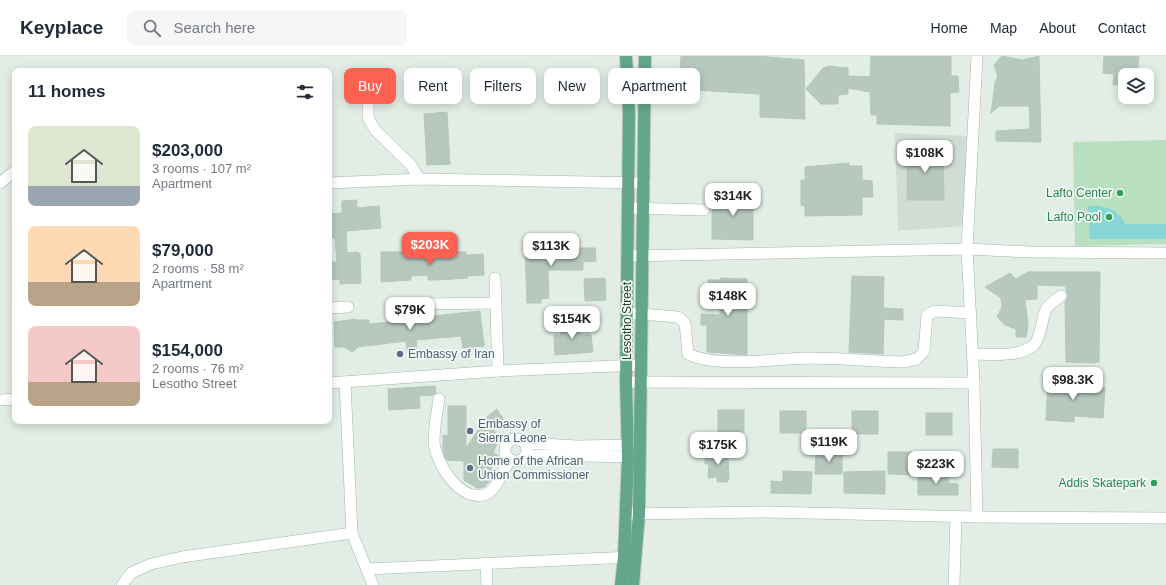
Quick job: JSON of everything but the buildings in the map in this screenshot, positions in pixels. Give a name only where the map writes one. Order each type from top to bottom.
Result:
[{"type":"main road","name":"Lesotho Street","points":[[644,68],[645,56]]},
{"type":"main road","points":[[649,68],[654,56]]},
{"type":"main road","name":"Lesotho Street","points":[[625,58],[629,114],[627,181],[626,382],[634,445]]},
{"type":"main road","name":"Lesotho Street","points":[[633,585],[630,557],[633,514],[634,445],[640,382],[644,104]]},
{"type":"main road","name":"Lesotho Street","points":[[620,585],[630,557]]},
{"type":"street","points":[[977,56],[968,249],[974,383],[977,517]]},
{"type":"street","points":[[368,104],[368,118],[376,131],[411,165],[418,179]]},
{"type":"street","points":[[0,183],[12,173]]},
{"type":"street","points":[[332,183],[418,179],[627,181],[644,183]]},
{"type":"street","points":[[628,208],[643,207],[704,210]]},
{"type":"street","points":[[627,256],[968,249],[1030,252],[1166,253]]},
{"type":"street","points":[[495,278],[498,371]]},
{"type":"street","points":[[973,354],[1004,354],[1028,349],[1035,344],[1042,325],[1042,314],[1048,306],[1061,296]]},
{"type":"street","points":[[419,304],[496,304]]},
{"type":"street","points":[[332,308],[348,307]]},
{"type":"street","points":[[627,313],[678,317],[685,323],[688,354],[696,358],[732,361],[808,358],[902,362],[917,358],[924,351],[927,315],[935,311],[971,313]]},
{"type":"street","points":[[332,383],[498,371],[640,365]]},
{"type":"street","points":[[345,382],[352,533],[373,585]]},
{"type":"street","points":[[626,382],[974,383]]},
{"type":"street","points":[[0,400],[12,399]]},
{"type":"street","points":[[439,399],[434,442],[439,460],[448,478],[461,490],[473,495],[486,494],[494,487],[505,466],[511,460]]},
{"type":"street","points":[[634,445],[577,446],[526,443],[516,438],[506,444],[506,455],[511,460],[518,461],[527,455],[634,457]]},
{"type":"street","points":[[526,443],[528,449],[527,455]]},
{"type":"street","points":[[633,514],[765,512],[956,517],[1166,518]]},
{"type":"street","points":[[954,585],[956,517]]},
{"type":"street","points":[[122,585],[131,573],[151,564],[182,557],[352,533]]},
{"type":"street","points":[[367,568],[630,557]]},
{"type":"street","points":[[486,563],[487,585]]},
{"type":"shaded area","points":[[895,133],[967,136],[964,226],[898,231]]},
{"type":"green space","name":"Lafto Center","points":[[1166,140],[1166,244],[1075,246],[1073,142]]},
{"type":"water","points":[[1088,206],[1099,206],[1110,209],[1120,215],[1125,224],[1166,224],[1166,239],[1090,239]]},
{"type":"place","name":"Lafto Center","points":[[1120,193]]},
{"type":"place","name":"Lafto Pool","points":[[1109,217]]},
{"type":"place","name":"Embassy of Iran","points":[[400,354]]},
{"type":"place","name":"Embassy of Sierra Leone","points":[[470,431]]},
{"type":"place","name":"Home of the African Union Commissioner","points":[[470,468]]},
{"type":"place","name":"Addis Skatepark","points":[[1154,483]]}]
